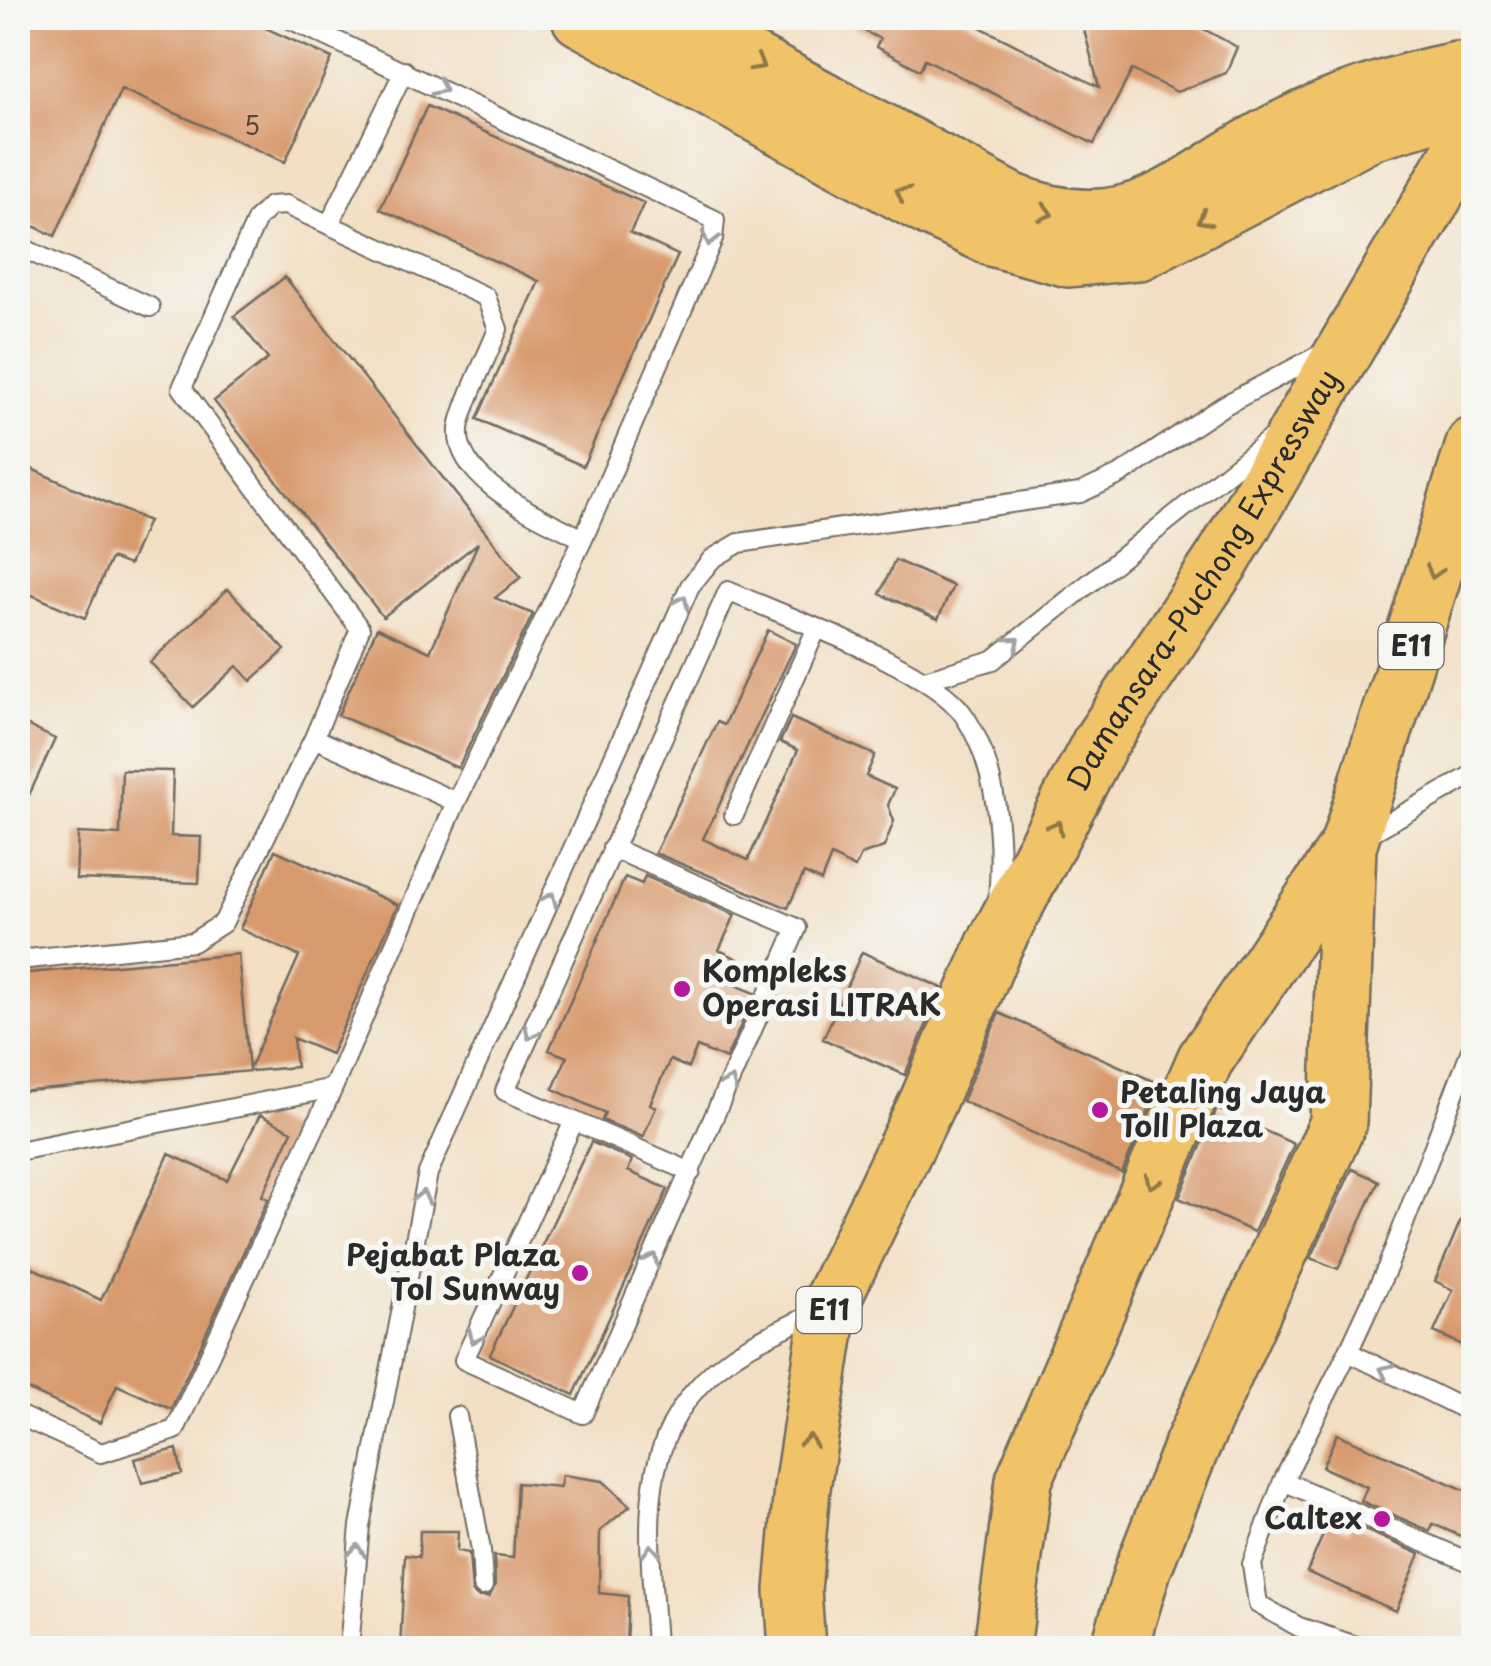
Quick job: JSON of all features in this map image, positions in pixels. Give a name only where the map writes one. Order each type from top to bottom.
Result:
[{"type":"highway","points":[[580,18],[931,208],[1034,252],[1070,260],[1139,252],[1384,86],[1474,68]]},
{"type":"highway","points":[[672,18],[1011,202],[1072,220],[1103,218],[1172,197],[1289,149],[1370,132],[1474,102]]},
{"type":"highway","name":"Damansara–Puchong Expressway","points":[[798,1648],[793,1590],[802,1488],[830,1304],[926,1103],[994,946],[1100,743],[1223,558],[1474,128]]},
{"type":"highway","name":"E11","points":[[1118,1648],[1190,1450],[1338,1123],[1348,846],[1474,445]]},
{"type":"highway","name":"E11","points":[[1002,1648],[1024,1480],[1169,1142],[1205,1060],[1348,846]]},
{"type":"lane","points":[[18,1415],[102,1453],[174,1430],[332,1088],[456,802],[582,539],[713,238],[715,220],[288,18]]},
{"type":"lane","points":[[329,225],[404,71]]},
{"type":"lane","points":[[18,960],[193,942],[224,923],[314,738],[360,630],[182,388],[257,219],[270,206],[286,204],[486,297],[498,330],[459,426],[462,450],[494,492],[582,539]]},
{"type":"lane","points":[[18,246],[150,307]]},
{"type":"lane","points":[[349,1648],[360,1526],[428,1173],[690,586],[712,558],[739,543],[1080,493],[1121,474],[1223,406],[1350,339]]},
{"type":"lane","points":[[925,680],[994,660],[1310,407]]},
{"type":"lane","points":[[691,1172],[505,1091],[728,590],[925,680],[963,714],[984,762],[1003,847],[994,946]]},
{"type":"lane","points":[[734,815],[816,630]]},
{"type":"lane","points":[[314,738],[456,802]]},
{"type":"lane","points":[[1348,846],[1474,774]]},
{"type":"lane","points":[[574,1121],[464,1360],[583,1414],[798,928],[612,848]]},
{"type":"lane","points":[[1362,1648],[1299,1627],[1258,1604],[1252,1564],[1283,1481],[1386,1268],[1474,1042]]},
{"type":"lane","points":[[18,1151],[332,1088]]},
{"type":"lane","points":[[656,1648],[649,1498],[659,1446],[678,1407],[731,1356],[830,1304]]},
{"type":"lane","points":[[1348,1352],[1474,1414]]},
{"type":"lane","points":[[457,1416],[481,1550],[483,1586]]},
{"type":"lane","points":[[1283,1481],[1474,1564]]},
{"type":"lane","points":[[1446,1648],[1474,1642]]},
{"type":"building","points":[[18,18],[243,18],[332,58],[285,162],[121,89],[55,236],[18,219]]},
{"type":"building","points":[[839,18],[962,18],[1099,87],[1081,18],[1183,18],[1237,47],[1226,73],[1177,92],[1132,70],[1094,144],[925,59],[920,70],[876,47],[880,39]]},
{"type":"building","points":[[427,106],[644,203],[630,233],[678,255],[583,466],[477,419],[539,281],[380,209]]},
{"type":"building","points":[[285,277],[521,577],[495,598],[533,614],[458,768],[338,715],[377,628],[430,652],[478,543],[383,617],[214,401],[268,359],[234,316]]},
{"type":"building","points":[[18,463],[148,521],[129,565],[111,558],[85,618],[18,589]]},
{"type":"building","points":[[895,560],[953,586],[938,619],[880,594]]},
{"type":"building","points":[[228,589],[285,650],[251,681],[237,666],[193,707],[150,662]]},
{"type":"building","points":[[768,630],[796,644],[703,839],[748,860],[798,750],[780,742],[791,718],[875,755],[866,776],[895,789],[888,805],[894,821],[884,847],[861,855],[855,868],[831,856],[821,881],[804,873],[788,908],[655,853],[717,722],[724,725]]},
{"type":"building","points":[[18,721],[55,739],[18,819]]},
{"type":"building","points":[[122,770],[173,771],[171,836],[201,837],[199,883],[76,879],[78,833],[120,835]]},
{"type":"building","points":[[275,850],[398,905],[331,1054],[293,1038],[296,1067],[18,1092],[18,974],[238,954],[249,1069],[299,956],[240,929]]},
{"type":"building","points":[[645,876],[735,915],[719,950],[738,959],[728,982],[755,993],[726,1059],[697,1047],[688,1068],[670,1060],[650,1104],[656,1107],[643,1137],[602,1120],[605,1113],[553,1089],[567,1057],[549,1050],[625,877],[642,884]]},
{"type":"building","points":[[862,952],[942,988],[905,1075],[823,1039]]},
{"type":"building","points":[[999,1013],[1160,1084],[1122,1173],[962,1101]]},
{"type":"building","points":[[1217,1109],[1294,1144],[1254,1232],[1179,1198]]},
{"type":"building","points":[[260,1115],[292,1131],[262,1196],[268,1199],[171,1409],[117,1385],[100,1423],[18,1385],[18,1261],[101,1300],[169,1154],[227,1180]]},
{"type":"building","name":"Pejabat Plaza Tol Sunway","points":[[591,1142],[632,1160],[628,1171],[668,1189],[574,1395],[490,1355]]},
{"type":"building","points":[[1352,1169],[1379,1181],[1338,1269],[1311,1258]]},
{"type":"building","points":[[1474,1189],[1474,1350],[1434,1332],[1453,1290],[1435,1281]]},
{"type":"building","points":[[1337,1434],[1474,1494],[1474,1542],[1433,1524],[1430,1531],[1361,1501],[1367,1487],[1322,1467]]},
{"type":"building","points":[[177,1449],[182,1474],[142,1483],[135,1459]]},
{"type":"building","points":[[562,1475],[603,1481],[630,1506],[600,1531],[599,1593],[628,1596],[626,1648],[400,1648],[405,1555],[419,1557],[420,1531],[458,1531],[457,1551],[469,1553],[472,1592],[478,1597],[489,1597],[495,1586],[494,1556],[513,1558],[517,1483],[560,1487]]},
{"type":"building","points":[[1328,1523],[1348,1531],[1351,1524],[1420,1554],[1396,1611],[1307,1572]]},
{"type":"place","name":"Kompleks Operasi LITRAK","points":[[682,989]]},
{"type":"place","name":"Petaling Jaya Toll Plaza","points":[[1100,1110]]},
{"type":"place","name":"Pejabat Plaza Tol Sunway","points":[[580,1273]]},
{"type":"place","name":"Caltex","points":[[1382,1519]]}]
